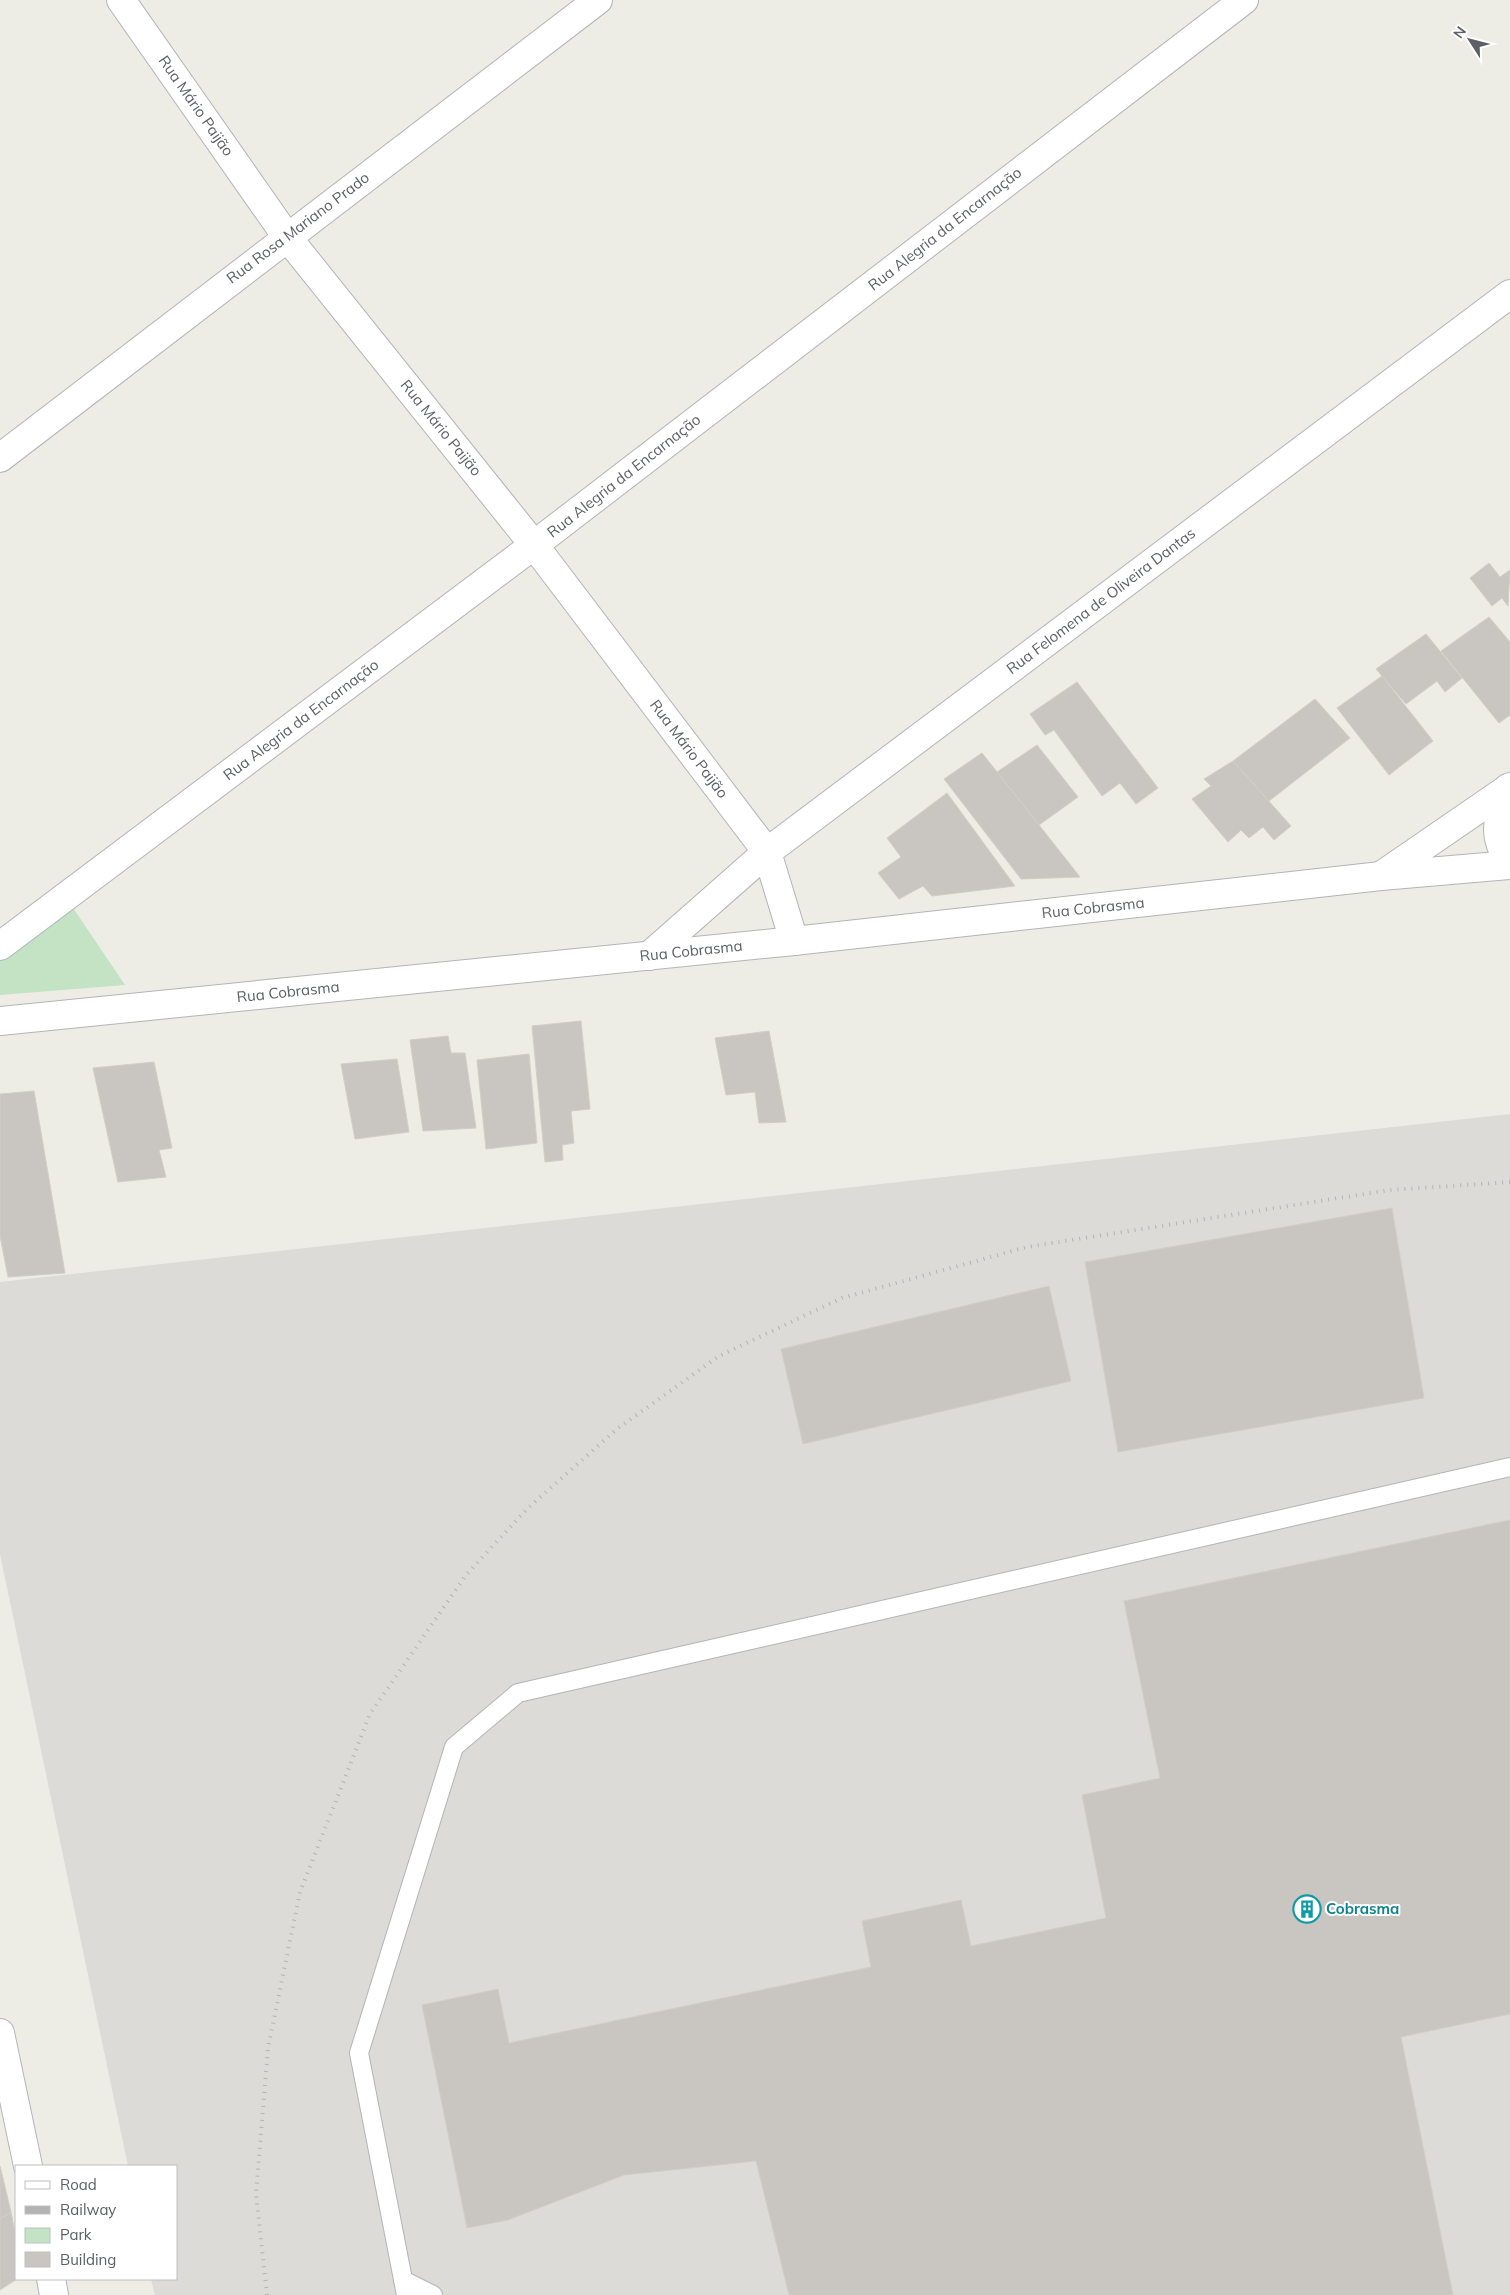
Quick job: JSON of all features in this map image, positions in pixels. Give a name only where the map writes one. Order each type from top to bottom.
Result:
[{"type":"street","name":"Rua Mário Paijão","points":[[121,0],[287,237],[534,545],[767,852]]},
{"type":"street","name":"Rua Rosa Mariano Prado","points":[[0,458],[598,0]]},
{"type":"street","name":"Rua Alegria da Encarnação","points":[[0,946],[534,545],[1244,0]]},
{"type":"street","name":"Rua Felomena de Oliveira Dantas","points":[[649,956],[767,852],[1510,294]]},
{"type":"street","name":"Rua Cobrasma","points":[[0,1021],[794,941],[1381,876],[1510,864],[1501,849],[1496,826],[1509,787]]},
{"type":"street","name":"Rua Cobrasma","points":[[1381,876],[1509,787]]},
{"type":"street","points":[[767,852],[794,941]]},
{"type":"street","points":[[0,2033],[28,2165]]},
{"type":"street","points":[[51,2280],[54,2295]]},
{"type":"lane","points":[[433,2295],[404,2287],[358,2052],[454,1747],[518,1693],[1510,1467]]},
{"type":"shaded area","points":[[1510,1114],[1510,2295],[155,2295],[151,2280],[178,2280],[178,2165],[128,2165],[0,1554],[0,1282]]},
{"type":"green space","points":[[71,905],[125,985],[0,995],[0,959]]},
{"type":"building","points":[[1489,563],[1500,577],[1510,570],[1508,606],[1502,598],[1492,606],[1470,578]]},
{"type":"building","points":[[1489,617],[1510,642],[1510,715],[1499,723],[1441,651]]},
{"type":"building","points":[[1426,634],[1462,678],[1445,692],[1437,681],[1406,704],[1376,669]]},
{"type":"building","points":[[1382,676],[1433,741],[1389,775],[1337,708]]},
{"type":"building","points":[[1077,682],[1158,788],[1136,804],[1120,783],[1102,796],[1054,730],[1045,735],[1030,714]]},
{"type":"building","points":[[1315,699],[1350,738],[1269,801],[1233,761]]},
{"type":"building","points":[[1037,745],[1078,797],[1039,825],[997,772]]},
{"type":"building","points":[[982,753],[1080,877],[1021,879],[944,779]]},
{"type":"building","points":[[1233,761],[1291,826],[1274,840],[1263,827],[1249,838],[1241,830],[1228,842],[1192,799],[1211,786],[1204,779]]},
{"type":"building","points":[[947,793],[1015,886],[932,896],[923,886],[899,899],[878,873],[901,857],[887,838]]},
{"type":"building","points":[[581,1021],[590,1109],[571,1111],[574,1143],[562,1145],[563,1160],[545,1162],[532,1026]]},
{"type":"building","points":[[769,1031],[786,1122],[759,1123],[755,1092],[726,1095],[715,1038]]},
{"type":"building","points":[[448,1036],[451,1053],[465,1053],[476,1128],[423,1131],[410,1040]]},
{"type":"building","points":[[529,1054],[537,1143],[486,1149],[477,1060]]},
{"type":"building","points":[[397,1059],[409,1132],[355,1139],[341,1064]]},
{"type":"building","points":[[154,1062],[172,1148],[159,1150],[166,1177],[118,1182],[93,1068]]},
{"type":"building","points":[[34,1091],[65,1273],[8,1277],[0,1236],[0,1094]]},
{"type":"building","points":[[1392,1208],[1424,1398],[1118,1452],[1085,1262]]},
{"type":"building","points":[[1049,1286],[1071,1381],[803,1444],[781,1349]]},
{"type":"building","name":"Cobrasma","points":[[1510,1520],[1510,2014],[1401,2037],[1453,2295],[789,2295],[756,2161],[624,2175],[508,2220],[467,2228],[422,2005],[498,1989],[509,2043],[871,1967],[862,1921],[961,1900],[971,1946],[1106,1918],[1082,1795],[1160,1778],[1124,1601]]},
{"type":"building","points":[[0,2166],[11,2212],[0,2219]]},
{"type":"building","points":[[11,2212],[15,2232],[15,2280],[0,2290],[0,2219]]},
{"type":"railway","points":[[267,2295],[256,2194],[268,2048],[300,1892],[370,1714],[466,1575],[528,1508],[617,1429],[719,1356],[842,1298],[1027,1247],[1390,1190],[1510,1182]]},
{"type":"place","name":"Cobrasma","points":[[1307,1909]]}]
